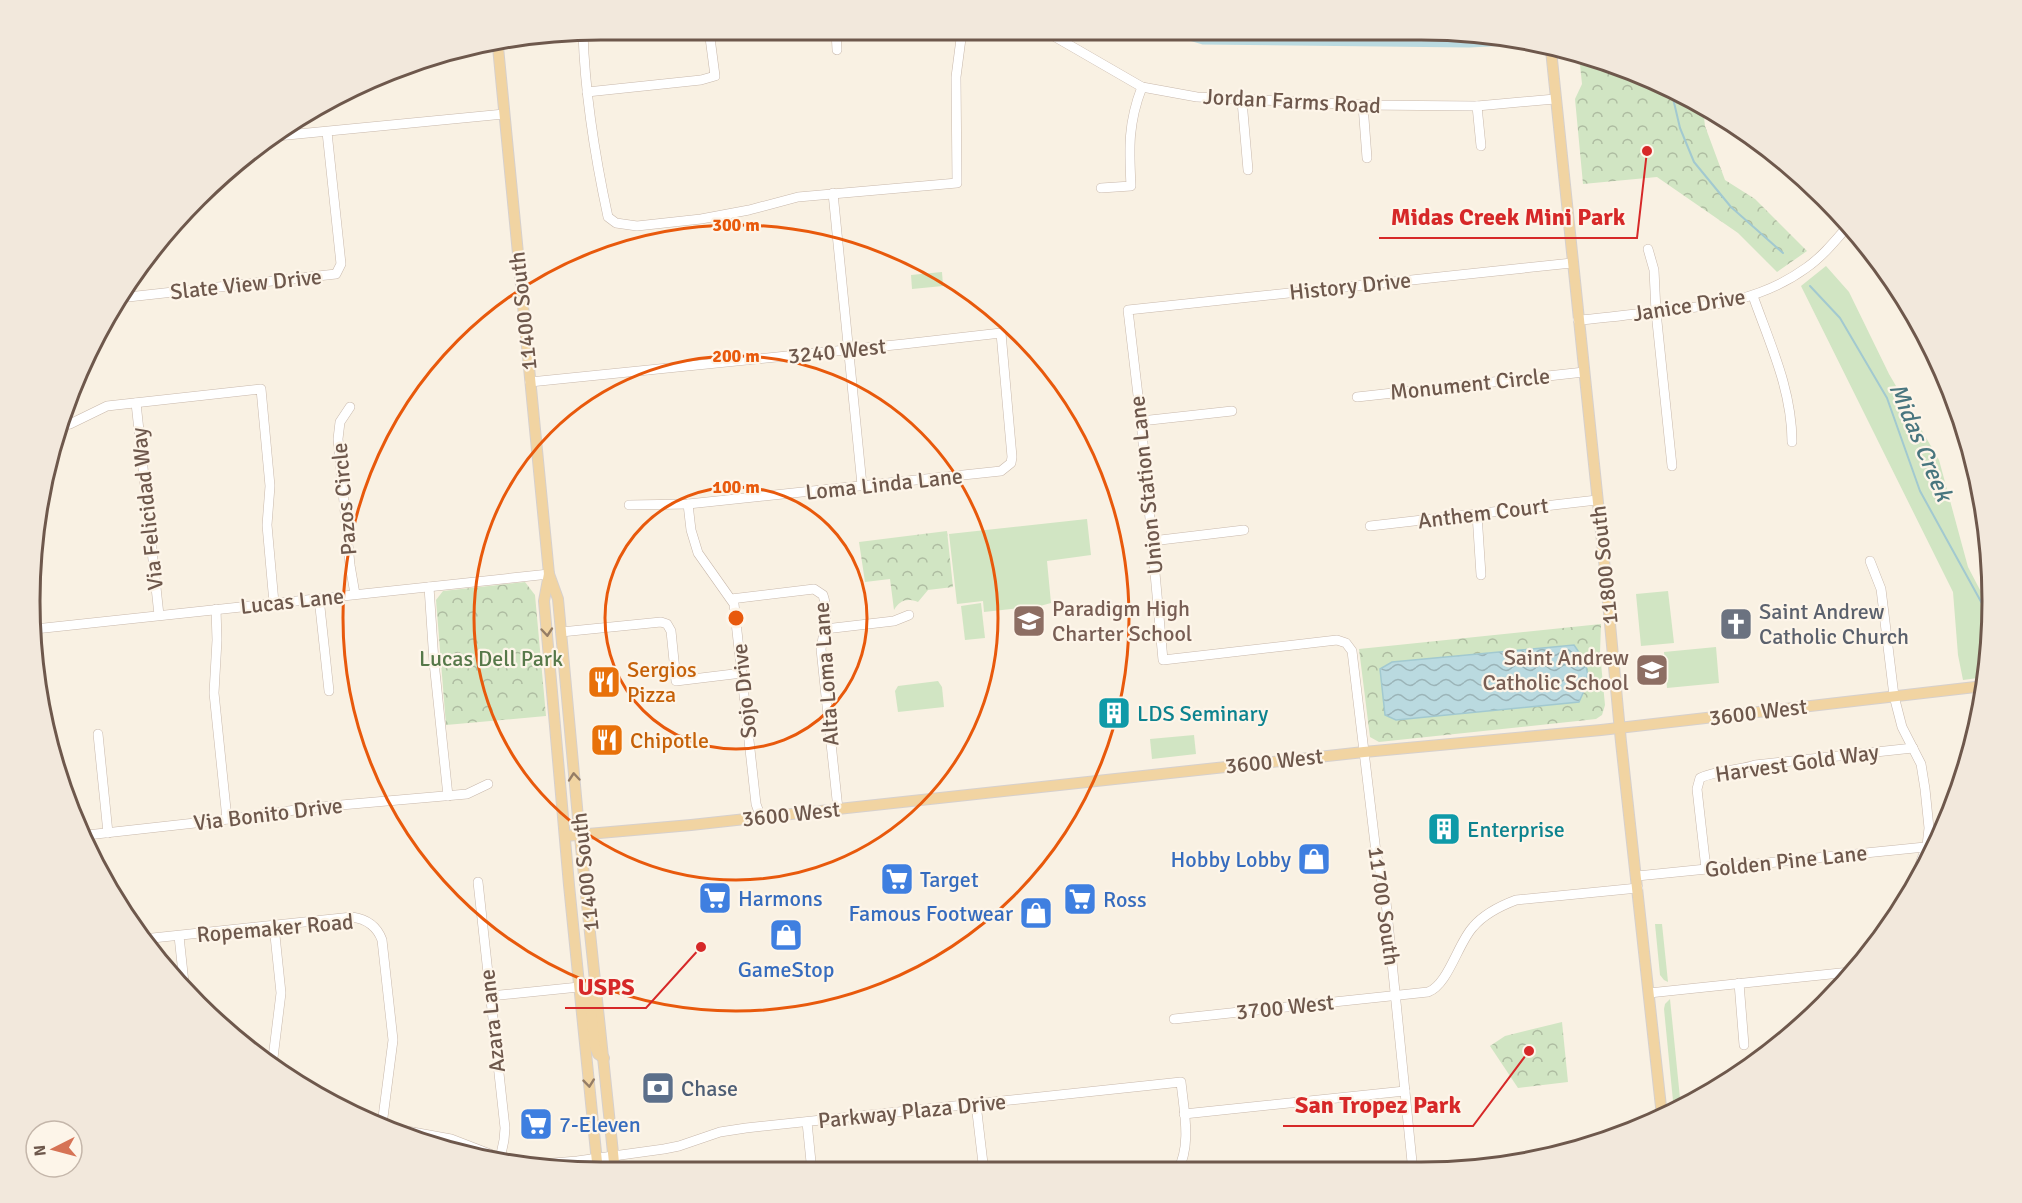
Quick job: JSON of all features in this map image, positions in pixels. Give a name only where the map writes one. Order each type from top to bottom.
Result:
[{"type":"main road","name":"11400 South","points":[[498,50],[549,574],[558,599],[614,1162]]},
{"type":"main road","name":"11800 South","points":[[1552,56],[1661,1108]]},
{"type":"main road","name":"11400 South","points":[[549,574],[544,601],[597,1162]]},
{"type":"main road","name":"3600 West","points":[[565,836],[761,818],[1364,752],[1620,728],[1975,687]]},
{"type":"main road","points":[[569,885],[579,923],[586,978],[596,984]]},
{"type":"main road","points":[[579,987],[586,988],[595,1047],[604,1059]]},
{"type":"street","points":[[587,92],[701,80],[715,76],[710,40]]},
{"type":"street","points":[[836,40],[837,50]]},
{"type":"street","points":[[584,41],[594,154],[608,217],[616,223],[637,226],[701,219],[798,197],[957,183],[956,77],[961,40]]},
{"type":"street","name":"Jordan Farms Road","points":[[1061,40],[1142,87],[1197,98],[1363,105],[1477,106],[1555,99]]},
{"type":"street","points":[[1101,188],[1131,186],[1129,144],[1134,109],[1142,87]]},
{"type":"street","points":[[1242,101],[1248,170]]},
{"type":"street","points":[[1363,105],[1367,158]]},
{"type":"street","points":[[1477,106],[1481,146]]},
{"type":"street","points":[[290,135],[504,114]]},
{"type":"street","name":"Slate View Drive","points":[[131,297],[336,274],[341,264],[327,132]]},
{"type":"street","points":[[833,193],[862,485]]},
{"type":"street","name":"Janice Drive","points":[[1578,320],[1724,304],[1753,296],[1773,288],[1806,268],[1842,232]]},
{"type":"street","points":[[1648,249],[1654,270],[1656,312],[1672,466]]},
{"type":"street","name":"History Drive","points":[[1128,309],[1572,262]]},
{"type":"street","points":[[1753,296],[1786,389],[1792,442]]},
{"type":"street","name":"Union Station Lane","points":[[1128,309],[1141,421],[1163,660],[1336,640],[1346,643]]},
{"type":"street","name":"3240 West","points":[[530,382],[1001,333],[1012,457],[1007,468]]},
{"type":"street","name":"Monument Circle","points":[[1357,397],[1584,372]]},
{"type":"street","points":[[69,424],[102,407],[261,389],[270,486],[267,525],[274,603]]},
{"type":"street","name":"Via Felicidad Way","points":[[136,403],[159,615]]},
{"type":"street","name":"Pazos Circle","points":[[350,407],[340,422],[338,439],[350,565],[355,594]]},
{"type":"street","points":[[1141,421],[1232,411]]},
{"type":"street","name":"Loma Linda Lane","points":[[629,505],[688,504],[992,473],[1007,468]]},
{"type":"street","name":"Anthem Court","points":[[1370,526],[1597,500]]},
{"type":"street","name":"Sojo Drive","points":[[688,504],[691,530],[698,552],[731,599],[735,610],[756,804],[761,818]]},
{"type":"street","points":[[1477,514],[1481,575]]},
{"type":"street","points":[[1152,541],[1244,530]]},
{"type":"street","points":[[1870,561],[1881,589],[1894,696],[1902,728],[1921,764],[1930,837]]},
{"type":"street","name":"Lucas Lane","points":[[41,628],[549,574]]},
{"type":"street","points":[[429,587],[448,796]]},
{"type":"street","name":"Alta Loma Lane","points":[[731,599],[817,590],[823,595],[825,629],[821,649],[838,809]]},
{"type":"street","points":[[319,598],[329,691]]},
{"type":"street","points":[[216,609],[214,693],[227,819]]},
{"type":"street","points":[[825,629],[894,621],[909,615]]},
{"type":"street","points":[[561,632],[661,622],[667,624],[671,631],[676,681],[742,673]]},
{"type":"street","name":"11700 South","points":[[1346,643],[1352,651],[1376,852],[1386,902],[1412,1162]]},
{"type":"street","points":[[98,734],[108,832]]},
{"type":"street","name":"Harvest Gold Way","points":[[1706,869],[1697,789],[1700,778],[1755,765],[1913,748]]},
{"type":"street","name":"Via Bonito Drive","points":[[91,834],[318,807],[448,796],[470,793],[488,784]]},
{"type":"street","name":"Golden Pine Lane","points":[[1636,876],[1926,847]]},
{"type":"street","name":"Azara Lane","points":[[478,882],[505,1128],[503,1154]]},
{"type":"street","name":"3700 West","points":[[1174,1019],[1435,989],[1471,929],[1480,919],[1504,904],[1516,900],[1638,888]]},
{"type":"street","name":"Ropemaker Road","points":[[153,938],[352,917],[370,923],[382,940],[393,1040],[385,1119]]},
{"type":"street","points":[[273,1056],[281,993],[274,926]]},
{"type":"street","points":[[179,936],[183,974]]},
{"type":"street","points":[[1649,993],[1840,973]]},
{"type":"street","points":[[1739,983],[1744,1045]]},
{"type":"street","points":[[490,996],[579,987]]},
{"type":"street","name":"Parkway Plaza Drive","points":[[575,1161],[679,1146],[720,1132],[1181,1082],[1185,1151],[1181,1162]]},
{"type":"street","points":[[1184,1114],[1405,1091]]},
{"type":"street","points":[[976,1104],[983,1162]]},
{"type":"street","points":[[807,1122],[811,1162]]},
{"type":"street","points":[[417,1131],[433,1134],[479,1149]]},
{"type":"green space","points":[[1580,64],[1635,83],[1669,98],[1704,118],[1725,180],[1755,199],[1807,251],[1777,272],[1738,233],[1657,177],[1583,184],[1575,99],[1582,84]]},
{"type":"green space","points":[[1826,266],[1849,292],[1889,374],[1939,460],[1968,567],[1982,593],[1976,678],[1963,680],[1958,655],[1953,592],[1801,286]]},
{"type":"green space","points":[[942,272],[943,286],[912,289],[911,275]]},
{"type":"green space","points":[[1087,519],[1091,555],[1047,561],[1051,603],[984,612],[983,601],[957,604],[949,534]]},
{"type":"green space","points":[[947,531],[953,587],[928,590],[918,602],[904,601],[894,610],[890,579],[865,582],[859,542]]},
{"type":"green space","name":"Lucas Dell Park","points":[[525,582],[535,595],[546,716],[446,725],[436,600],[443,591]]},
{"type":"green space","points":[[1668,591],[1674,643],[1641,646],[1636,594]]},
{"type":"green space","points":[[981,603],[985,638],[965,640],[961,606]]},
{"type":"green space","points":[[1601,624],[1600,653],[1605,705],[1602,715],[1596,719],[1379,742],[1370,737],[1359,649]]},
{"type":"green space","points":[[1716,647],[1719,683],[1667,688],[1664,652]]},
{"type":"green space","points":[[938,681],[942,687],[944,707],[898,712],[895,691],[898,686]]},
{"type":"green space","points":[[1194,735],[1196,754],[1152,759],[1150,739]]},
{"type":"green space","points":[[1655,924],[1662,924],[1668,982],[1660,975]]},
{"type":"green space","points":[[1670,999],[1680,1099],[1673,1103],[1664,1009]]},
{"type":"green space","points":[[1562,1022],[1568,1082],[1518,1088],[1490,1046],[1505,1036]]},
{"type":"water","points":[[1574,645],[1584,660],[1587,673],[1586,686],[1579,702],[1396,720],[1385,715],[1380,669],[1392,662]]},
{"type":"waterway","points":[[1203,40],[1469,43]]},
{"type":"waterway","name":"Midas Creek","points":[[1674,101],[1680,128],[1694,162],[1731,207],[1783,253]]},
{"type":"waterway","name":"Midas Creek","points":[[1810,286],[1840,318],[1887,398],[1920,491],[1982,603]]},
{"type":"place","name":"Midas Creek Mini Park","points":[[1647,151]]},
{"type":"place","name":"Paradigm High Charter School","points":[[1029,621]]},
{"type":"place","name":"Saint Andrew Catholic Church","points":[[1736,624]]},
{"type":"place","name":"Saint Andrew Catholic School","points":[[1652,670]]},
{"type":"place","name":"Sergios Pizza","points":[[604,682]]},
{"type":"place","name":"LDS Seminary","points":[[1114,713]]},
{"type":"place","name":"Chipotle","points":[[607,740]]},
{"type":"place","name":"Enterprise","points":[[1444,829]]},
{"type":"place","name":"Hobby Lobby","points":[[1314,859]]},
{"type":"place","name":"Target","points":[[897,879]]},
{"type":"place","name":"Harmons","points":[[715,898]]},
{"type":"place","name":"Ross","points":[[1080,899]]},
{"type":"place","name":"Famous Footwear","points":[[1036,913]]},
{"type":"place","name":"GameStop","points":[[786,935]]},
{"type":"place","name":"USPS","points":[[701,947]]},
{"type":"place","name":"San Tropez Park","points":[[1529,1051]]},
{"type":"place","name":"Chase","points":[[658,1088]]},
{"type":"place","name":"7-Eleven","points":[[536,1124]]}]
